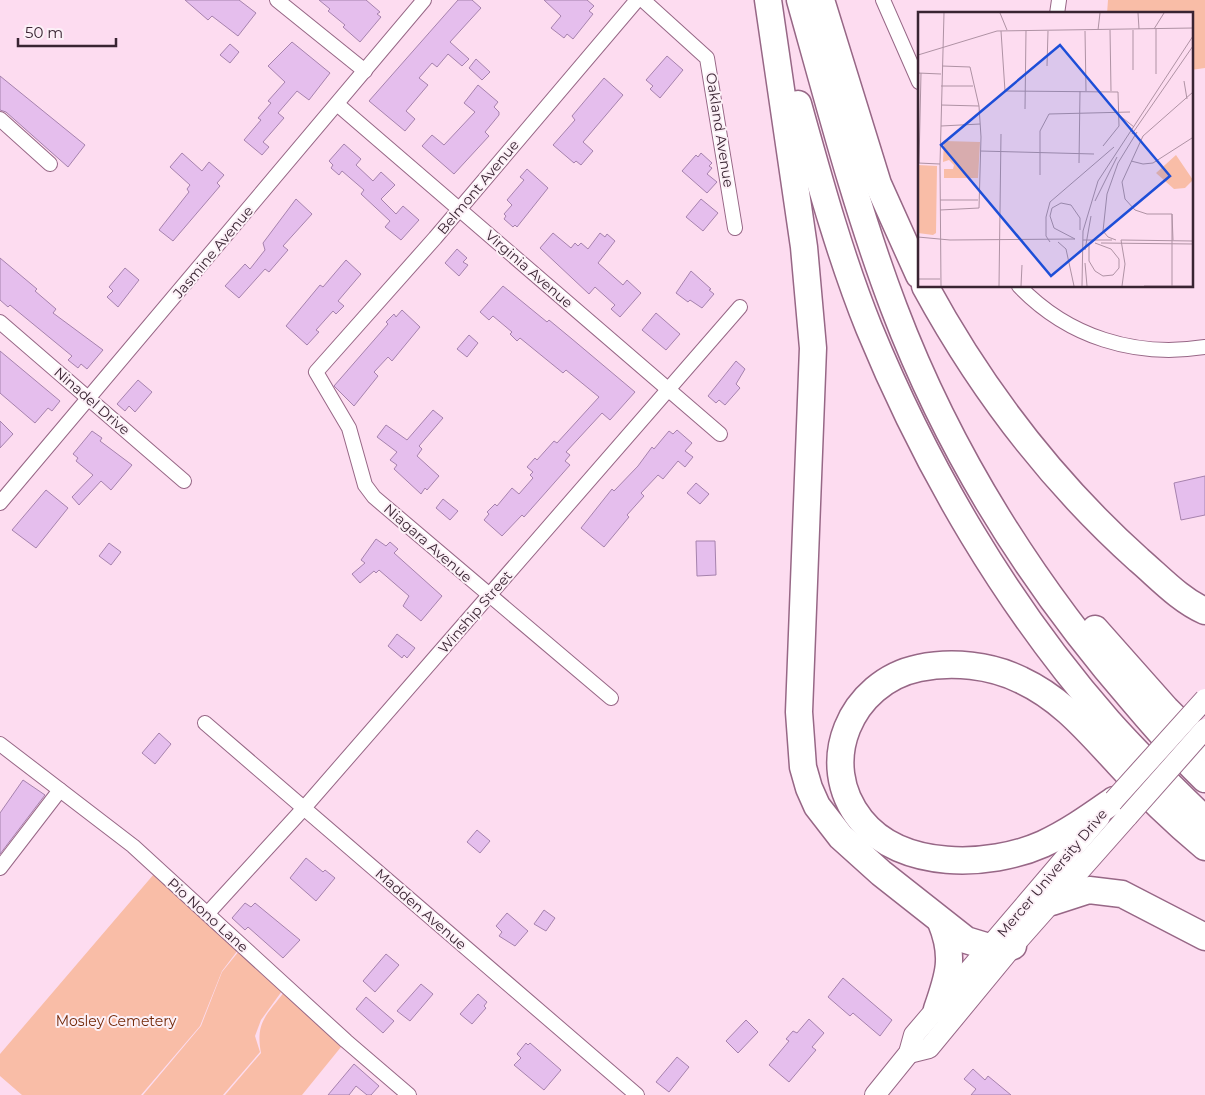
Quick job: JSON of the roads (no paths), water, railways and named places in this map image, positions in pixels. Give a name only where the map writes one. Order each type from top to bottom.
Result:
[{"type":"highway","points":[[768,0],[848,272],[869,328],[905,410],[937,474],[973,536],[1011,594],[1069,672],[1108,720],[1153,770],[1205,820]]},
{"type":"highway","points":[[768,0],[804,248],[813,348],[799,712],[802,767],[817,806],[835,830],[860,856],[966,940],[1001,947]]},
{"type":"highway","points":[[800,0],[865,223],[895,309],[947,426],[992,508],[1077,634],[1118,684],[1205,779]]},
{"type":"highway","points":[[821,0],[878,184],[918,273]]},
{"type":"highway","points":[[926,288],[980,379],[1051,471],[1117,540],[1172,589],[1205,611]]},
{"type":"highway","points":[[1020,552],[1068,599],[1166,709],[1205,748]]},
{"type":"highway","points":[[1121,808],[1019,852],[978,860],[958,860],[920,855],[903,849],[874,833],[854,810],[843,783],[841,767],[844,737],[862,701],[872,691],[911,670],[946,665],[984,668],[1001,673],[1037,688],[1061,704],[1156,802],[1205,847]]},
{"type":"highway","points":[[1052,902],[1089,890],[1122,894],[1205,936]]},
{"type":"highway","points":[[937,1009],[949,970],[951,955],[948,938],[941,922]]},
{"type":"main road","name":"Mercer University Drive","points":[[874,1095],[909,1053],[914,1035],[937,1009],[1001,947],[1052,902],[1205,699]]},
{"type":"main road","name":"Mercer University Drive","points":[[909,1053],[929,1048],[1001,947],[1121,808],[1205,729]]},
{"type":"street","points":[[277,0],[365,71]]},
{"type":"street","name":"Jasmine Avenue","points":[[0,503],[90,399],[424,0]]},
{"type":"street","name":"Belmont Avenue","points":[[316,372],[459,209],[637,0]]},
{"type":"street","name":"Oakland Avenue","points":[[644,0],[707,58],[735,228]]},
{"type":"street","points":[[883,0],[918,80]]},
{"type":"street","name":"Virginia Avenue","points":[[337,104],[720,434]]},
{"type":"street","points":[[0,119],[50,164]]},
{"type":"street","points":[[1021,288],[1060,320],[1097,338],[1147,350],[1170,351],[1205,347]]},
{"type":"street","name":"Winship Street","points":[[208,913],[304,808],[740,307]]},
{"type":"street","name":"Ninadel Drive","points":[[0,322],[184,481]]},
{"type":"street","name":"Niagara Avenue","points":[[316,372],[349,428],[365,485],[374,497],[611,698]]},
{"type":"street","name":"Madden Avenue","points":[[205,723],[637,1095]]},
{"type":"street","name":"Pio Nono Lane","points":[[0,744],[133,846],[346,1041],[409,1095]]},
{"type":"street","points":[[0,868],[60,790]]},
{"type":"park label","name":"Mosley Cemetery","points":[[116,1021]]}]
